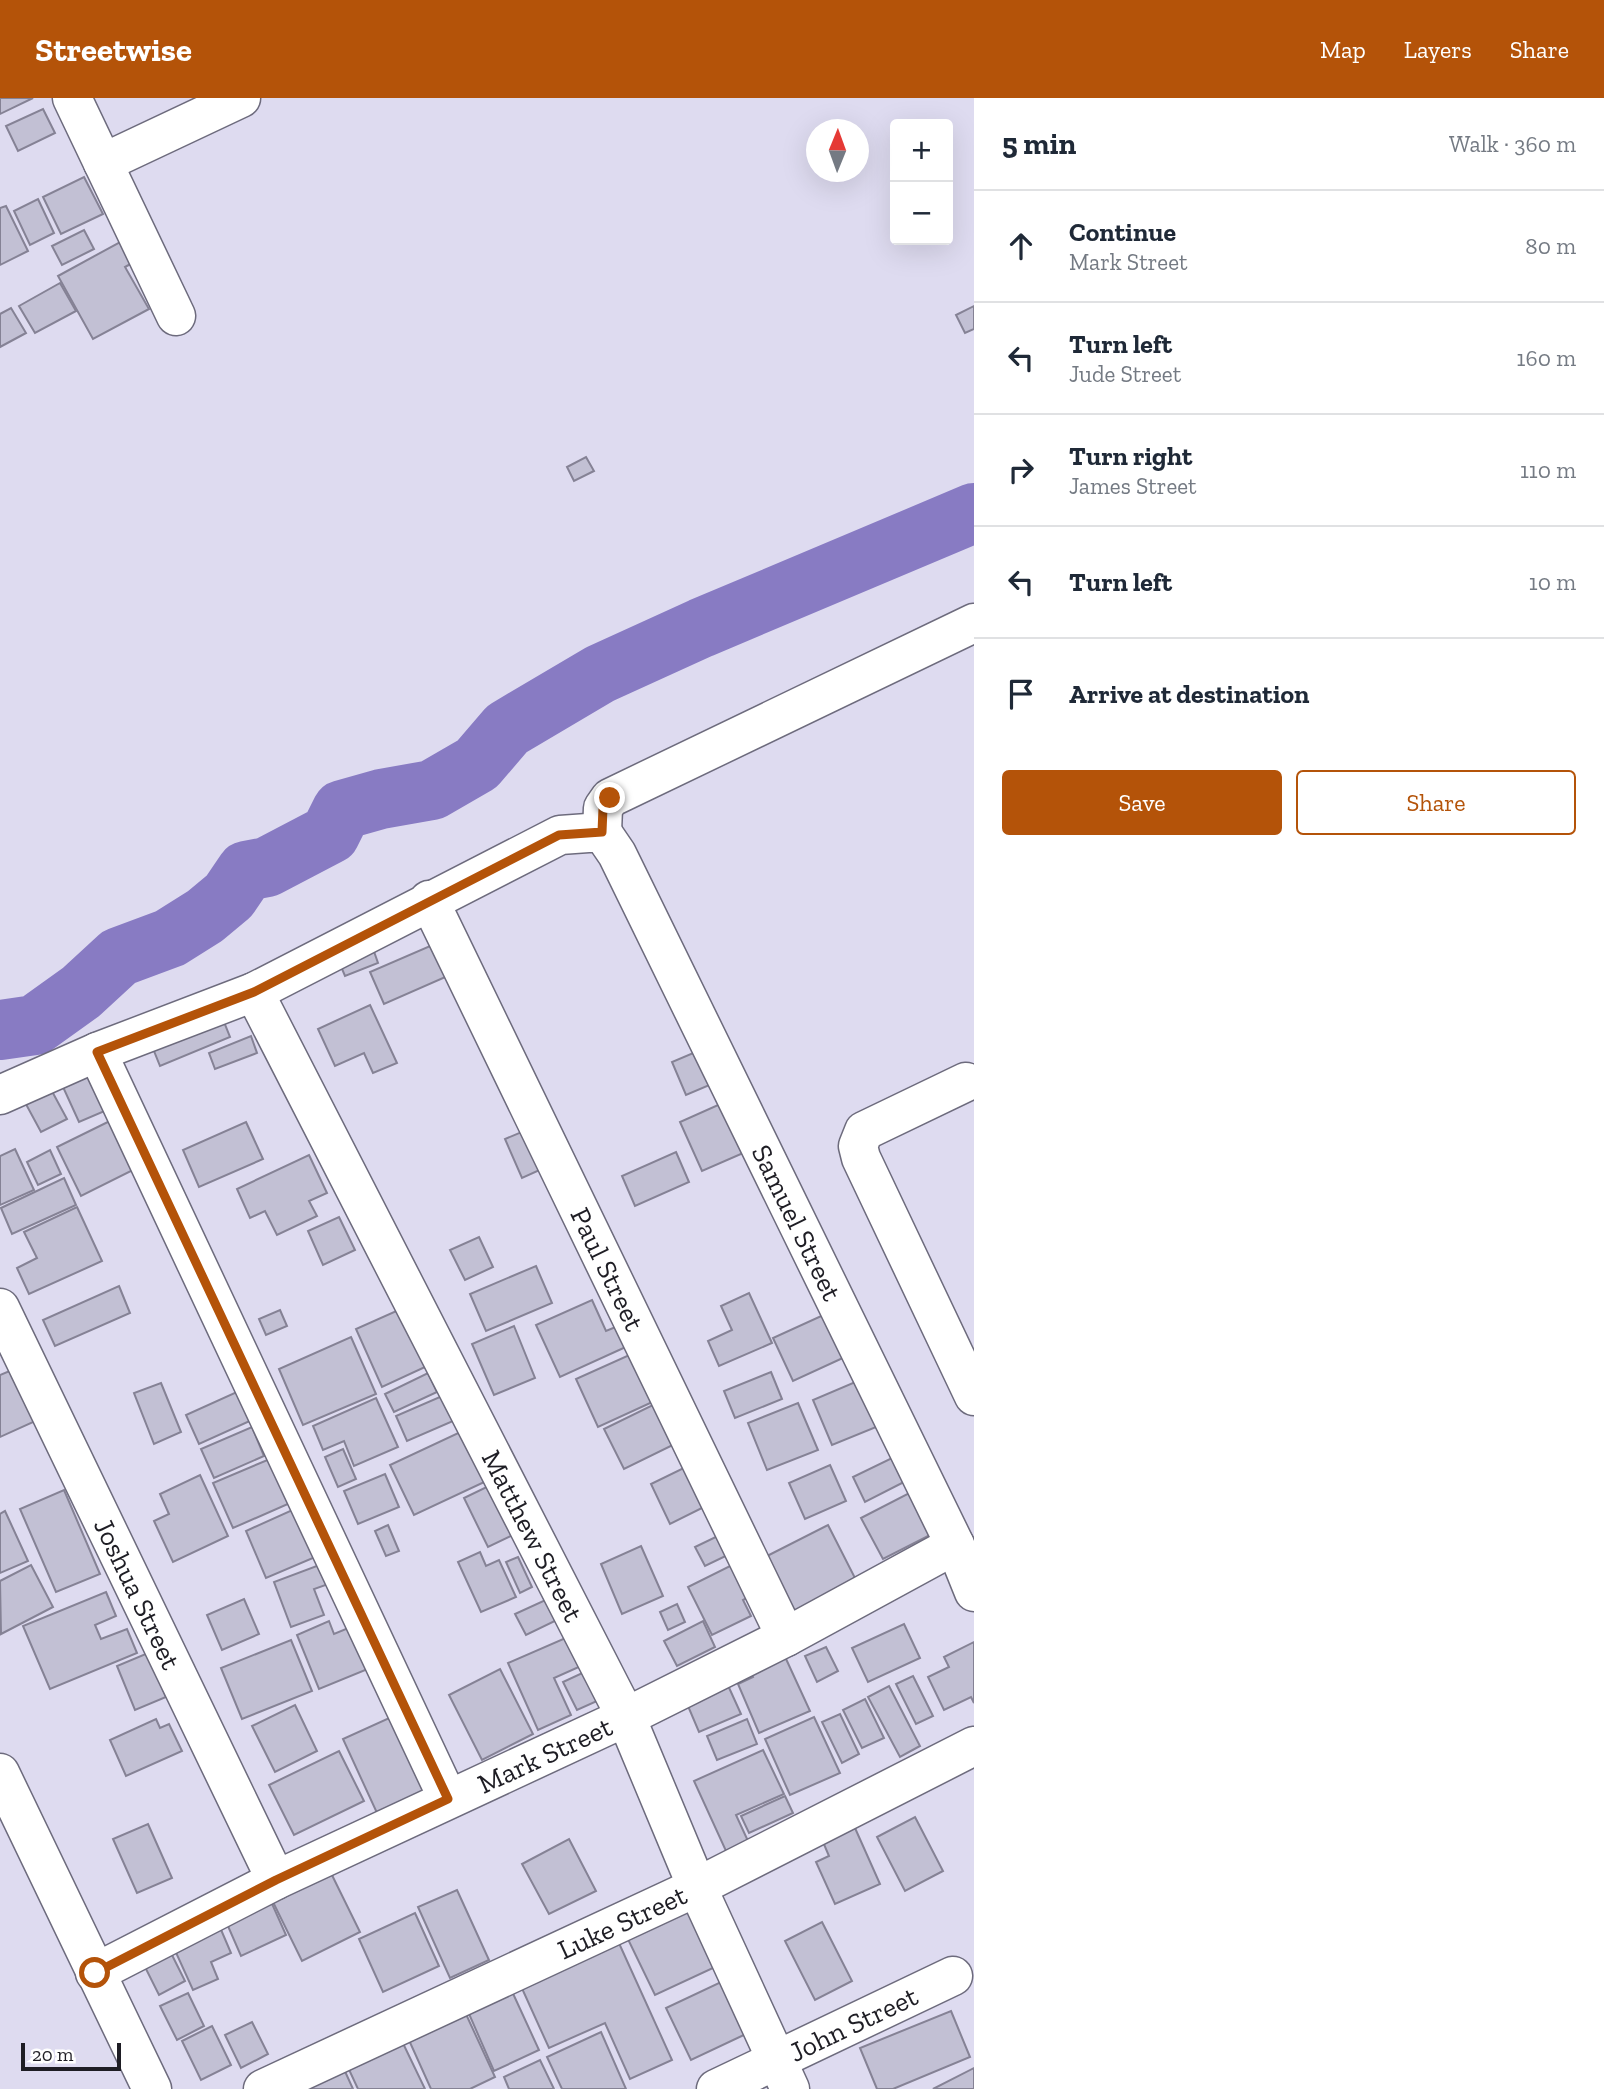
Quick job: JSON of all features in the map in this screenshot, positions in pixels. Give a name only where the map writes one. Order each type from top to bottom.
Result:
[{"type":"street","points":[[72,98],[176,316]]},
{"type":"street","points":[[103,163],[241,98]]},
{"type":"street","points":[[0,1095],[97,1052],[254,992],[559,835],[609,843],[603,808],[610,798],[974,623]]},
{"type":"street","name":"Samuel Street","points":[[609,843],[955,1545],[974,1592]]},
{"type":"street","name":"Paul Street","points":[[429,900],[786,1637]]},
{"type":"street","name":"Matthew Street","points":[[254,992],[625,1717],[697,1887],[783,2075]]},
{"type":"street","points":[[97,1052],[448,1799]]},
{"type":"street","points":[[971,1086],[864,1131],[858,1146],[861,1158],[974,1396]]},
{"type":"street","name":"Joshua Street","points":[[0,1308],[276,1880]]},
{"type":"street","name":"Mark Street","points":[[95,1973],[276,1880],[625,1717],[786,1637],[955,1545]]},
{"type":"street","name":"Luke Street","points":[[263,2089],[697,1887],[974,1746]]},
{"type":"street","points":[[0,1773],[152,2089]]},
{"type":"street","name":"John Street","points":[[716,2089],[783,2075],[953,1976]]},
{"type":"building","points":[[0,98],[33,98],[0,114]]},
{"type":"building","points":[[43,109],[55,133],[18,151],[6,126]]},
{"type":"building","points":[[84,177],[103,214],[61,234],[43,197]]},
{"type":"building","points":[[38,199],[54,233],[30,245],[14,211]]},
{"type":"building","points":[[6,206],[28,251],[0,265],[0,208]]},
{"type":"building","points":[[84,230],[94,249],[62,265],[52,246]]},
{"type":"building","points":[[133,235],[145,256],[125,267],[149,309],[93,339],[58,276]]},
{"type":"building","points":[[60,283],[76,311],[35,333],[19,306]]},
{"type":"building","points":[[974,306],[974,329],[965,333],[956,315]]},
{"type":"building","points":[[11,308],[26,333],[0,347],[0,314]]},
{"type":"building","points":[[586,457],[594,471],[574,481],[567,467]]},
{"type":"building","points":[[371,943],[378,963],[345,976],[337,957]]},
{"type":"building","points":[[437,943],[450,975],[384,1004],[370,972]]},
{"type":"building","points":[[370,1005],[397,1063],[373,1073],[364,1053],[335,1066],[318,1029]]},
{"type":"building","points":[[220,1012],[230,1037],[160,1066],[150,1041]]},
{"type":"building","points":[[251,1036],[257,1053],[215,1069],[209,1053]]},
{"type":"building","points":[[705,1048],[719,1081],[686,1095],[672,1062]]},
{"type":"building","points":[[94,1060],[114,1107],[79,1122],[58,1076]]},
{"type":"building","points":[[47,1082],[67,1119],[41,1132],[21,1095]]},
{"type":"building","points":[[727,1101],[757,1147],[702,1171],[680,1122]]},
{"type":"building","points":[[118,1117],[135,1169],[81,1196],[57,1147]]},
{"type":"building","points":[[246,1122],[263,1159],[199,1187],[183,1150]]},
{"type":"building","points":[[536,1126],[553,1164],[522,1178],[505,1139]]},
{"type":"building","points":[[15,1149],[34,1190],[0,1205],[0,1156]]},
{"type":"building","points":[[50,1150],[61,1174],[38,1185],[27,1162]]},
{"type":"building","points":[[676,1152],[689,1182],[635,1206],[622,1176]]},
{"type":"building","points":[[309,1155],[327,1193],[309,1201],[317,1216],[277,1235],[265,1211],[250,1218],[237,1189]]},
{"type":"building","points":[[64,1178],[76,1205],[12,1234],[1,1208]]},
{"type":"building","points":[[77,1207],[102,1261],[29,1294],[17,1268],[37,1258],[24,1232]]},
{"type":"building","points":[[339,1217],[355,1250],[323,1265],[308,1231]]},
{"type":"building","points":[[479,1237],[493,1267],[465,1280],[450,1250]]},
{"type":"building","points":[[536,1266],[552,1303],[486,1331],[470,1294]]},
{"type":"building","points":[[119,1286],[130,1313],[55,1346],[43,1320]]},
{"type":"building","points":[[749,1293],[772,1343],[719,1366],[708,1341],[732,1330],[721,1306]]},
{"type":"building","points":[[592,1300],[606,1331],[618,1326],[628,1346],[560,1377],[536,1325]]},
{"type":"building","points":[[412,1304],[438,1361],[382,1387],[356,1329]]},
{"type":"building","points":[[280,1310],[287,1326],[266,1335],[259,1319]]},
{"type":"building","points":[[830,1312],[858,1351],[793,1381],[773,1338]]},
{"type":"building","points":[[514,1326],[535,1378],[494,1395],[472,1344]]},
{"type":"building","points":[[351,1337],[376,1394],[303,1425],[279,1369]]},
{"type":"building","points":[[636,1352],[659,1399],[598,1427],[576,1379]]},
{"type":"building","points":[[19,1367],[42,1418],[0,1437],[0,1375]]},
{"type":"building","points":[[771,1372],[782,1399],[735,1418],[724,1391]]},
{"type":"building","points":[[428,1373],[437,1392],[394,1412],[385,1394]]},
{"type":"building","points":[[867,1377],[886,1423],[832,1445],[813,1400]]},
{"type":"building","points":[[161,1383],[181,1432],[154,1444],[134,1393]]},
{"type":"building","points":[[239,1391],[252,1420],[199,1444],[186,1415]]},
{"type":"building","points":[[449,1393],[460,1418],[407,1441],[396,1416]]},
{"type":"building","points":[[376,1398],[398,1447],[354,1466],[344,1441],[323,1450],[313,1426]]},
{"type":"building","points":[[663,1400],[683,1440],[624,1469],[604,1429]]},
{"type":"building","points":[[798,1403],[818,1450],[767,1470],[748,1423]]},
{"type":"building","points":[[252,1427],[264,1456],[214,1478],[201,1449]]},
{"type":"building","points":[[471,1427],[495,1477],[414,1515],[390,1465]]},
{"type":"building","points":[[343,1449],[356,1479],[338,1487],[325,1457]]},
{"type":"building","points":[[277,1456],[297,1500],[233,1528],[213,1483]]},
{"type":"building","points":[[892,1458],[904,1482],[865,1502],[853,1477]]},
{"type":"building","points":[[698,1461],[718,1500],[670,1524],[651,1484]]},
{"type":"building","points":[[830,1465],[846,1501],[805,1519],[789,1483]]},
{"type":"building","points":[[385,1474],[399,1507],[358,1524],[344,1491]]},
{"type":"building","points":[[200,1475],[228,1536],[173,1562],[154,1521],[169,1514],[160,1494]]},
{"type":"building","points":[[501,1480],[525,1529],[488,1547],[464,1498]]},
{"type":"building","points":[[919,1488],[940,1530],[883,1559],[861,1518]]},
{"type":"building","points":[[64,1490],[100,1574],[56,1592],[20,1509]]},
{"type":"building","points":[[299,1507],[320,1555],[266,1578],[246,1531]]},
{"type":"building","points":[[5,1511],[28,1561],[0,1573],[0,1514]]},
{"type":"building","points":[[388,1525],[399,1551],[386,1556],[375,1531]]},
{"type":"building","points":[[828,1525],[856,1580],[794,1611],[767,1556]]},
{"type":"building","points":[[726,1532],[736,1551],[705,1566],[695,1547]]},
{"type":"building","points":[[641,1546],[663,1596],[622,1614],[601,1564]]},
{"type":"building","points":[[480,1552],[486,1566],[499,1560],[516,1597],[481,1612],[458,1562]]},
{"type":"building","points":[[518,1557],[532,1587],[520,1593],[506,1562]]},
{"type":"building","points":[[744,1559],[759,1592],[743,1600],[751,1616],[712,1635],[688,1587]]},
{"type":"building","points":[[330,1561],[337,1581],[314,1589],[324,1615],[291,1627],[274,1582]]},
{"type":"building","points":[[31,1565],[53,1607],[1,1634],[0,1581]]},
{"type":"building","points":[[106,1592],[116,1616],[95,1625],[101,1639],[127,1629],[137,1653],[50,1689],[23,1626]]},
{"type":"building","points":[[552,1597],[561,1618],[526,1635],[515,1614]]},
{"type":"building","points":[[244,1599],[259,1634],[222,1650],[207,1615]]},
{"type":"building","points":[[677,1604],[685,1622],[668,1630],[660,1612]]},
{"type":"building","points":[[329,1621],[334,1634],[363,1622],[380,1664],[319,1689],[297,1635]]},
{"type":"building","points":[[703,1621],[715,1647],[677,1666],[664,1641]]},
{"type":"building","points":[[904,1624],[920,1658],[868,1682],[852,1648]]},
{"type":"building","points":[[577,1633],[590,1662],[554,1678],[571,1715],[538,1730],[508,1663]]},
{"type":"building","points":[[291,1640],[312,1691],[242,1719],[221,1668]]},
{"type":"building","points":[[974,1642],[974,1703],[971,1697],[944,1710],[928,1677],[949,1667],[944,1657]]},
{"type":"building","points":[[826,1647],[838,1671],[817,1682],[805,1656]]},
{"type":"building","points":[[781,1648],[810,1711],[759,1733],[738,1684],[753,1677],[747,1663]]},
{"type":"building","points":[[148,1653],[166,1697],[135,1710],[117,1666]]},
{"type":"building","points":[[593,1668],[606,1697],[577,1710],[563,1682]]},
{"type":"building","points":[[500,1669],[533,1734],[482,1760],[449,1695]]},
{"type":"building","points":[[913,1676],[933,1716],[916,1724],[896,1684]]},
{"type":"building","points":[[726,1681],[741,1714],[699,1732],[685,1699]]},
{"type":"building","points":[[889,1686],[920,1746],[900,1757],[868,1697]]},
{"type":"building","points":[[865,1699],[884,1738],[862,1748],[843,1710]]},
{"type":"building","points":[[295,1705],[317,1751],[275,1772],[252,1726]]},
{"type":"building","points":[[398,1714],[432,1788],[377,1813],[343,1739]]},
{"type":"building","points":[[840,1714],[859,1754],[842,1763],[822,1722]]},
{"type":"building","points":[[814,1717],[840,1773],[790,1795],[765,1739]]},
{"type":"building","points":[[156,1719],[160,1728],[169,1724],[182,1751],[126,1776],[110,1740]]},
{"type":"building","points":[[747,1719],[757,1744],[717,1760],[707,1736]]},
{"type":"building","points":[[763,1750],[784,1794],[736,1815],[748,1841],[726,1851],[694,1781]]},
{"type":"building","points":[[339,1751],[364,1801],[294,1835],[269,1785]]},
{"type":"building","points":[[785,1796],[793,1813],[749,1833],[741,1816]]},
{"type":"building","points":[[915,1817],[943,1871],[905,1891],[877,1837]]},
{"type":"building","points":[[148,1824],[172,1878],[137,1893],[113,1839]]},
{"type":"building","points":[[855,1828],[880,1884],[835,1904],[816,1862],[829,1856],[823,1842]]},
{"type":"building","points":[[569,1839],[596,1891],[549,1914],[522,1864]]},
{"type":"building","points":[[328,1867],[360,1932],[302,1961],[270,1896]]},
{"type":"building","points":[[457,1890],[489,1960],[450,1978],[418,1907]]},
{"type":"building","points":[[269,1897],[286,1935],[241,1956],[224,1917]]},
{"type":"building","points":[[698,1897],[728,1961],[655,1995],[624,1931]]},
{"type":"building","points":[[415,1913],[439,1966],[383,1992],[359,1939]]},
{"type":"building","points":[[822,1922],[852,1981],[815,2000],[785,1941]]},
{"type":"building","points":[[219,1925],[231,1953],[211,1962],[218,1979],[193,1990],[173,1946]]},
{"type":"building","points":[[618,1941],[672,2060],[630,2079],[605,2023],[549,2048],[520,1984]]},
{"type":"building","points":[[168,1947],[185,1981],[159,1995],[142,1961]]},
{"type":"building","points":[[721,1982],[746,2034],[691,2060],[666,2008]]},
{"type":"building","points":[[510,1987],[539,2050],[494,2071],[466,2007]]},
{"type":"building","points":[[188,1993],[204,2026],[177,2040],[160,2006]]},
{"type":"building","points":[[951,2011],[970,2057],[893,2089],[877,2089],[860,2048]]},
{"type":"building","points":[[465,2012],[495,2077],[470,2089],[431,2089],[408,2038]]},
{"type":"building","points":[[252,2022],[268,2054],[241,2068],[225,2035]]},
{"type":"building","points":[[212,2026],[231,2065],[201,2080],[182,2041]]},
{"type":"building","points":[[601,2032],[626,2089],[562,2089],[547,2057]]},
{"type":"building","points":[[399,2035],[425,2089],[358,2089],[345,2061]]},
{"type":"building","points":[[540,2060],[554,2089],[509,2089],[504,2077]]},
{"type":"building","points":[[343,2067],[353,2089],[300,2089]]},
{"type":"building","points":[[974,2068],[974,2089],[933,2089]]},
{"type":"waterway","points":[[0,1030],[35,1025],[81,992],[119,957],[170,938],[205,916],[229,896],[246,871],[267,867],[330,834],[342,810],[381,799],[432,790],[477,764],[507,729],[600,674],[701,628],[974,513]]},
{"type":"route","points":[[95,1973],[276,1880],[448,1799],[97,1052],[254,992],[559,835],[602,832],[603,808],[610,798]]}]
